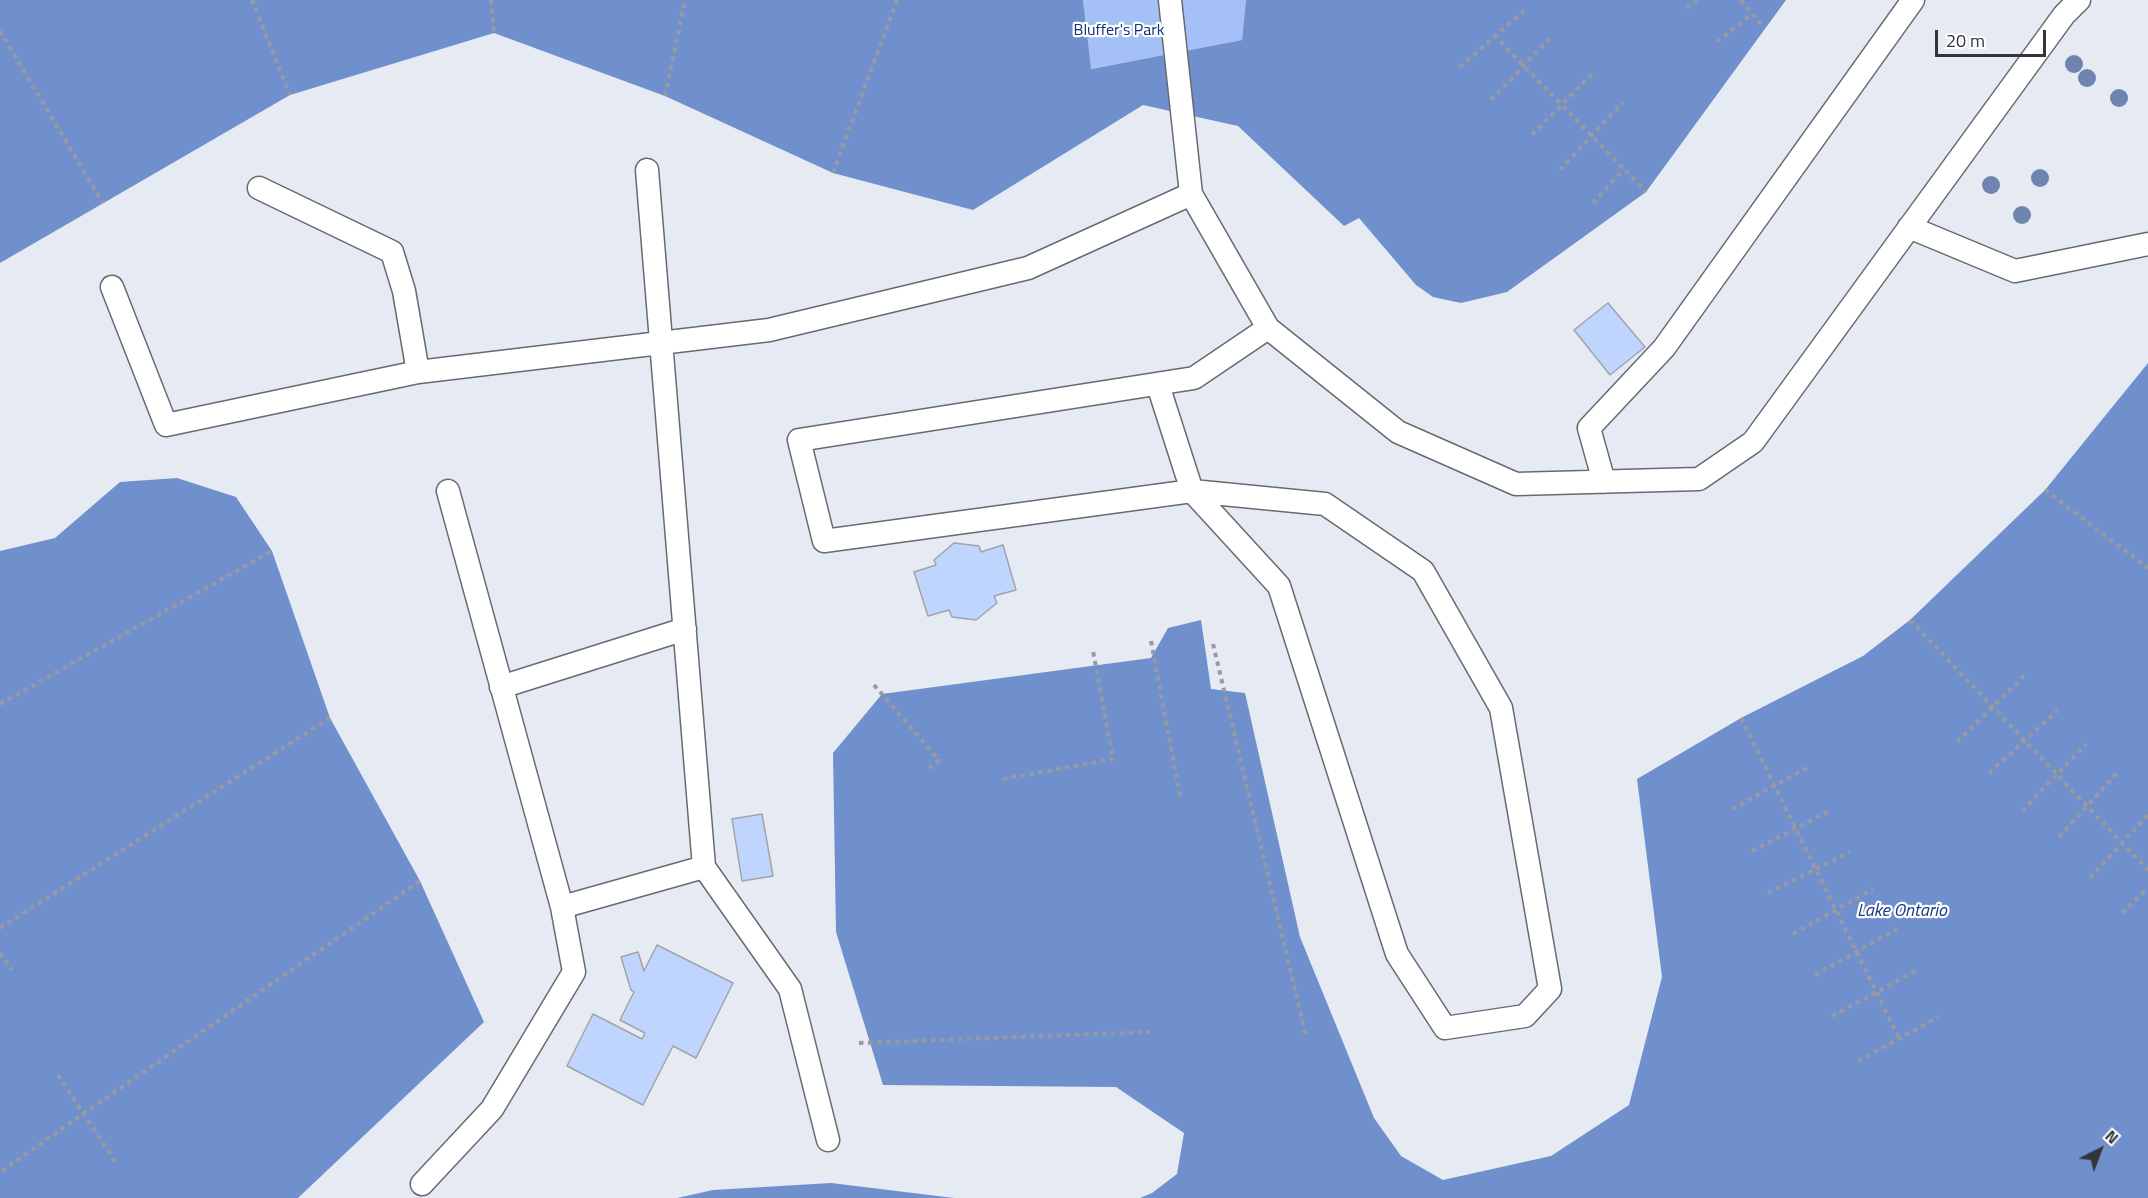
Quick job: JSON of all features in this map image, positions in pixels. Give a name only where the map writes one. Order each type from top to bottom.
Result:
[{"type":"lane","points":[[1604,482],[1589,428],[1664,348],[1913,0]]},
{"type":"lane","points":[[1171,10],[1191,194],[1268,328],[1398,432],[1516,484],[1699,479],[1753,442],[2064,15],[2079,0]]},
{"type":"lane","points":[[647,170],[704,867],[790,989],[828,1140]]},
{"type":"lane","points":[[259,188],[392,252],[404,291],[418,372]]},
{"type":"lane","points":[[112,287],[166,425],[418,372],[769,330],[1028,268],[1191,194]]},
{"type":"lane","points":[[1909,227],[2015,271],[2148,244]]},
{"type":"lane","points":[[1158,384],[1192,490],[1279,586],[1397,954],[1445,1028],[1525,1016],[1550,989],[1501,708],[1423,571],[1324,504],[1192,490],[824,541],[799,440],[1194,378],[1268,328]]},
{"type":"lane","points":[[422,1184],[492,1109],[574,972],[562,907],[448,491]]},
{"type":"lane","points":[[501,687],[685,629]]},
{"type":"lane","points":[[562,907],[704,867]]},
{"type":"path","points":[[252,0],[290,96]]},
{"type":"path","points":[[491,0],[494,33]]},
{"type":"path","points":[[665,96],[685,0]]},
{"type":"path","points":[[833,173],[897,0]]},
{"type":"path","points":[[1687,8],[1697,0]]},
{"type":"path","points":[[1741,0],[1764,28]]},
{"type":"path","points":[[1460,67],[1526,9]]},
{"type":"path","points":[[1717,42],[1752,14]]},
{"type":"path","points":[[0,31],[103,202]]},
{"type":"path","points":[[1494,35],[1646,192]]},
{"type":"path","points":[[1491,100],[1551,38]]},
{"type":"path","points":[[1532,135],[1593,73]]},
{"type":"path","points":[[1560,170],[1623,102]]},
{"type":"path","points":[[1593,202],[1624,169]]},
{"type":"path","points":[[2045,490],[2148,568]]},
{"type":"path","points":[[0,704],[272,551]]},
{"type":"path","points":[[1910,620],[2148,870]]},
{"type":"path","points":[[1150,641],[1180,796]]},
{"type":"path","points":[[1213,644],[1306,1036]]},
{"type":"path","points":[[1003,778],[1113,759],[1093,651]]},
{"type":"path","points":[[1957,742],[2024,676]]},
{"type":"path","points":[[874,686],[939,760],[927,770]]},
{"type":"path","points":[[1989,773],[2058,710]]},
{"type":"path","points":[[0,928],[330,718]]},
{"type":"path","points":[[1741,718],[1899,1038]]},
{"type":"path","points":[[2022,811],[2086,744]]},
{"type":"path","points":[[1732,809],[1810,766]]},
{"type":"path","points":[[2059,837],[2117,773]]},
{"type":"path","points":[[1752,851],[1829,812]]},
{"type":"path","points":[[2090,878],[2148,815]]},
{"type":"path","points":[[1768,893],[1850,852]]},
{"type":"path","points":[[2,1171],[420,881]]},
{"type":"path","points":[[2122,913],[2148,888]]},
{"type":"path","points":[[1793,934],[1873,889]]},
{"type":"path","points":[[1815,975],[1897,928]]},
{"type":"path","points":[[0,953],[12,970]]},
{"type":"path","points":[[1832,1016],[1916,971]]},
{"type":"path","points":[[1858,1061],[1938,1017]]},
{"type":"path","points":[[859,1043],[1150,1032]]},
{"type":"path","points":[[58,1075],[117,1164]]},
{"type":"green space","name":"Bluffer's Park","points":[[1083,0],[1246,0],[1242,40],[1090,69]]},
{"type":"water","points":[[0,0],[1083,0],[1091,69],[1242,40],[1246,0],[1786,0],[1646,192],[1507,292],[1461,303],[1433,297],[1416,285],[1359,218],[1344,226],[1238,126],[1143,105],[973,210],[833,173],[665,96],[494,33],[290,95],[0,263]]},
{"type":"water","name":"Lake Ontario","points":[[2148,363],[2148,1198],[1140,1198],[1152,1193],[1177,1174],[1184,1133],[1116,1087],[883,1085],[836,932],[833,753],[882,694],[1151,658],[1168,628],[1201,620],[1211,689],[1245,693],[1300,937],[1374,1118],[1401,1156],[1443,1180],[1551,1156],[1629,1105],[1662,977],[1637,779],[1741,718],[1863,656],[1910,620],[2045,490]]},
{"type":"water","points":[[177,478],[236,497],[272,551],[330,718],[420,881],[484,1022],[298,1198],[0,1198],[0,551],[55,538],[120,482]]},
{"type":"water","points":[[831,1183],[954,1198],[677,1198],[713,1190]]},
{"type":"building","points":[[1608,303],[1645,347],[1610,375],[1574,330]]},
{"type":"building","points":[[954,543],[979,546],[981,552],[1003,545],[1016,590],[994,596],[997,603],[976,620],[952,617],[949,610],[928,616],[914,572],[936,565],[934,560]]},
{"type":"building","points":[[762,814],[773,876],[742,881],[732,819]]},
{"type":"building","points":[[657,945],[733,983],[696,1058],[673,1046],[643,1105],[567,1066],[593,1014],[642,1039],[645,1033],[620,1020],[634,992],[631,990],[621,957],[638,952],[644,971]]}]
